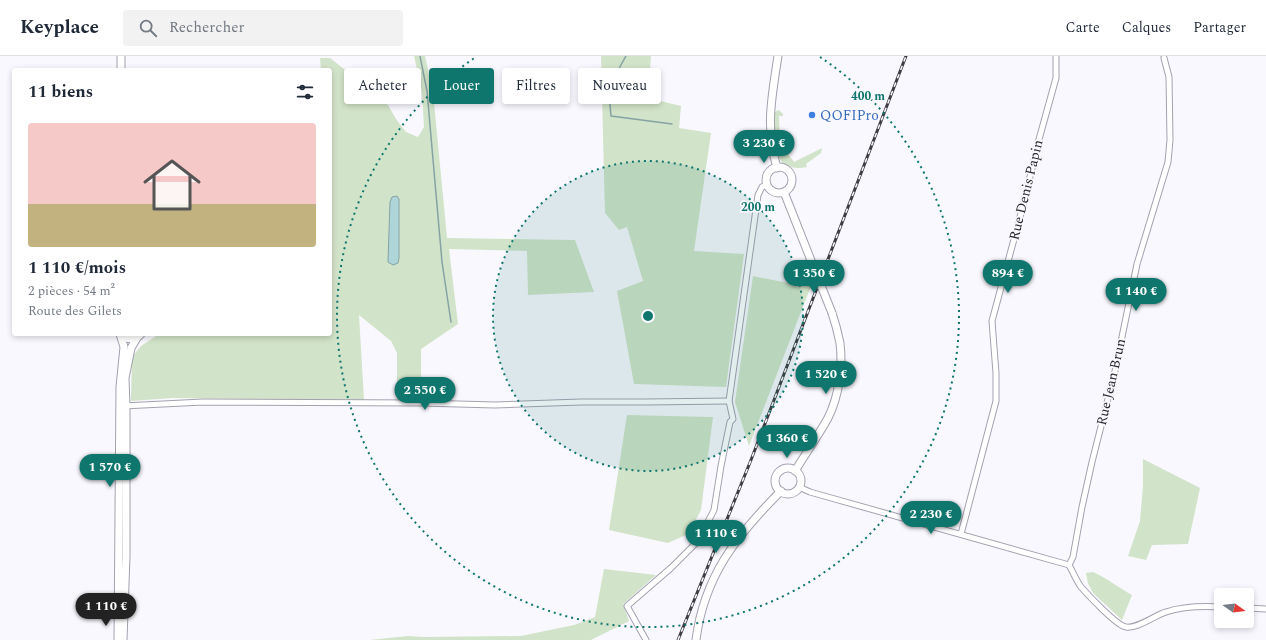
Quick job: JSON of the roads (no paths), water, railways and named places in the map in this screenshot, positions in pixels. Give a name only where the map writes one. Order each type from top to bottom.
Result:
[{"type":"main road","points":[[121,56],[121,68]]},
{"type":"main road","points":[[777,168],[771,142],[770,124],[778,56]]},
{"type":"main road","points":[[777,168],[788,171],[792,178],[790,186],[784,192],[776,193],[772,191],[767,184],[767,176],[770,172],[777,168]]},
{"type":"main road","points":[[784,192],[832,313],[840,342],[841,363],[835,401],[828,417],[796,471]]},
{"type":"main road","points":[[121,336],[124,347],[120,387],[123,406],[126,556],[123,640]]},
{"type":"main road","points":[[122,336],[129,339],[139,336]]},
{"type":"main road","points":[[118,640],[123,406],[126,369],[131,348],[139,336]]},
{"type":"main road","points":[[788,468],[796,471],[800,476],[799,487],[793,493],[788,494],[780,491],[776,485],[777,474],[783,469],[788,468]]},
{"type":"main road","points":[[696,640],[698,623],[704,601],[723,560],[743,532],[780,491]]},
{"type":"main road","points":[[115,640],[115,628],[118,617]]},
{"type":"street","name":"Rue Denis Papin","points":[[961,534],[996,401],[996,373],[992,321],[1056,78],[1056,56]]},
{"type":"street","points":[[1158,56],[1166,57]]},
{"type":"street","name":"Rue Jean Brun","points":[[1069,565],[1073,557],[1092,462],[1115,370],[1137,264],[1168,162],[1170,140],[1169,76],[1166,57]]},
{"type":"street","points":[[646,640],[627,606],[672,567],[698,541],[714,510],[730,422],[733,419],[729,401],[758,195],[762,187],[767,184]]},
{"type":"street","points":[[123,406],[203,402],[421,403],[495,405],[581,402],[729,401]]},
{"type":"street","points":[[799,487],[810,492],[1069,565],[1080,586],[1105,611],[1121,625],[1126,627],[1133,627],[1165,612],[1184,608],[1214,606]]},
{"type":"street","points":[[1254,608],[1266,609]]},
{"type":"water","points":[[397,196],[399,199],[399,258],[398,263],[393,265],[388,262],[390,202],[392,197]]},
{"type":"waterway","points":[[420,56],[427,91],[442,262],[451,322]]},
{"type":"waterway","points":[[626,56],[612,81],[609,94],[611,116],[672,124]]},
{"type":"railway","points":[[678,640],[751,460],[906,56]]},
{"type":"place","name":"QOFIPro","points":[[812,115]]}]
